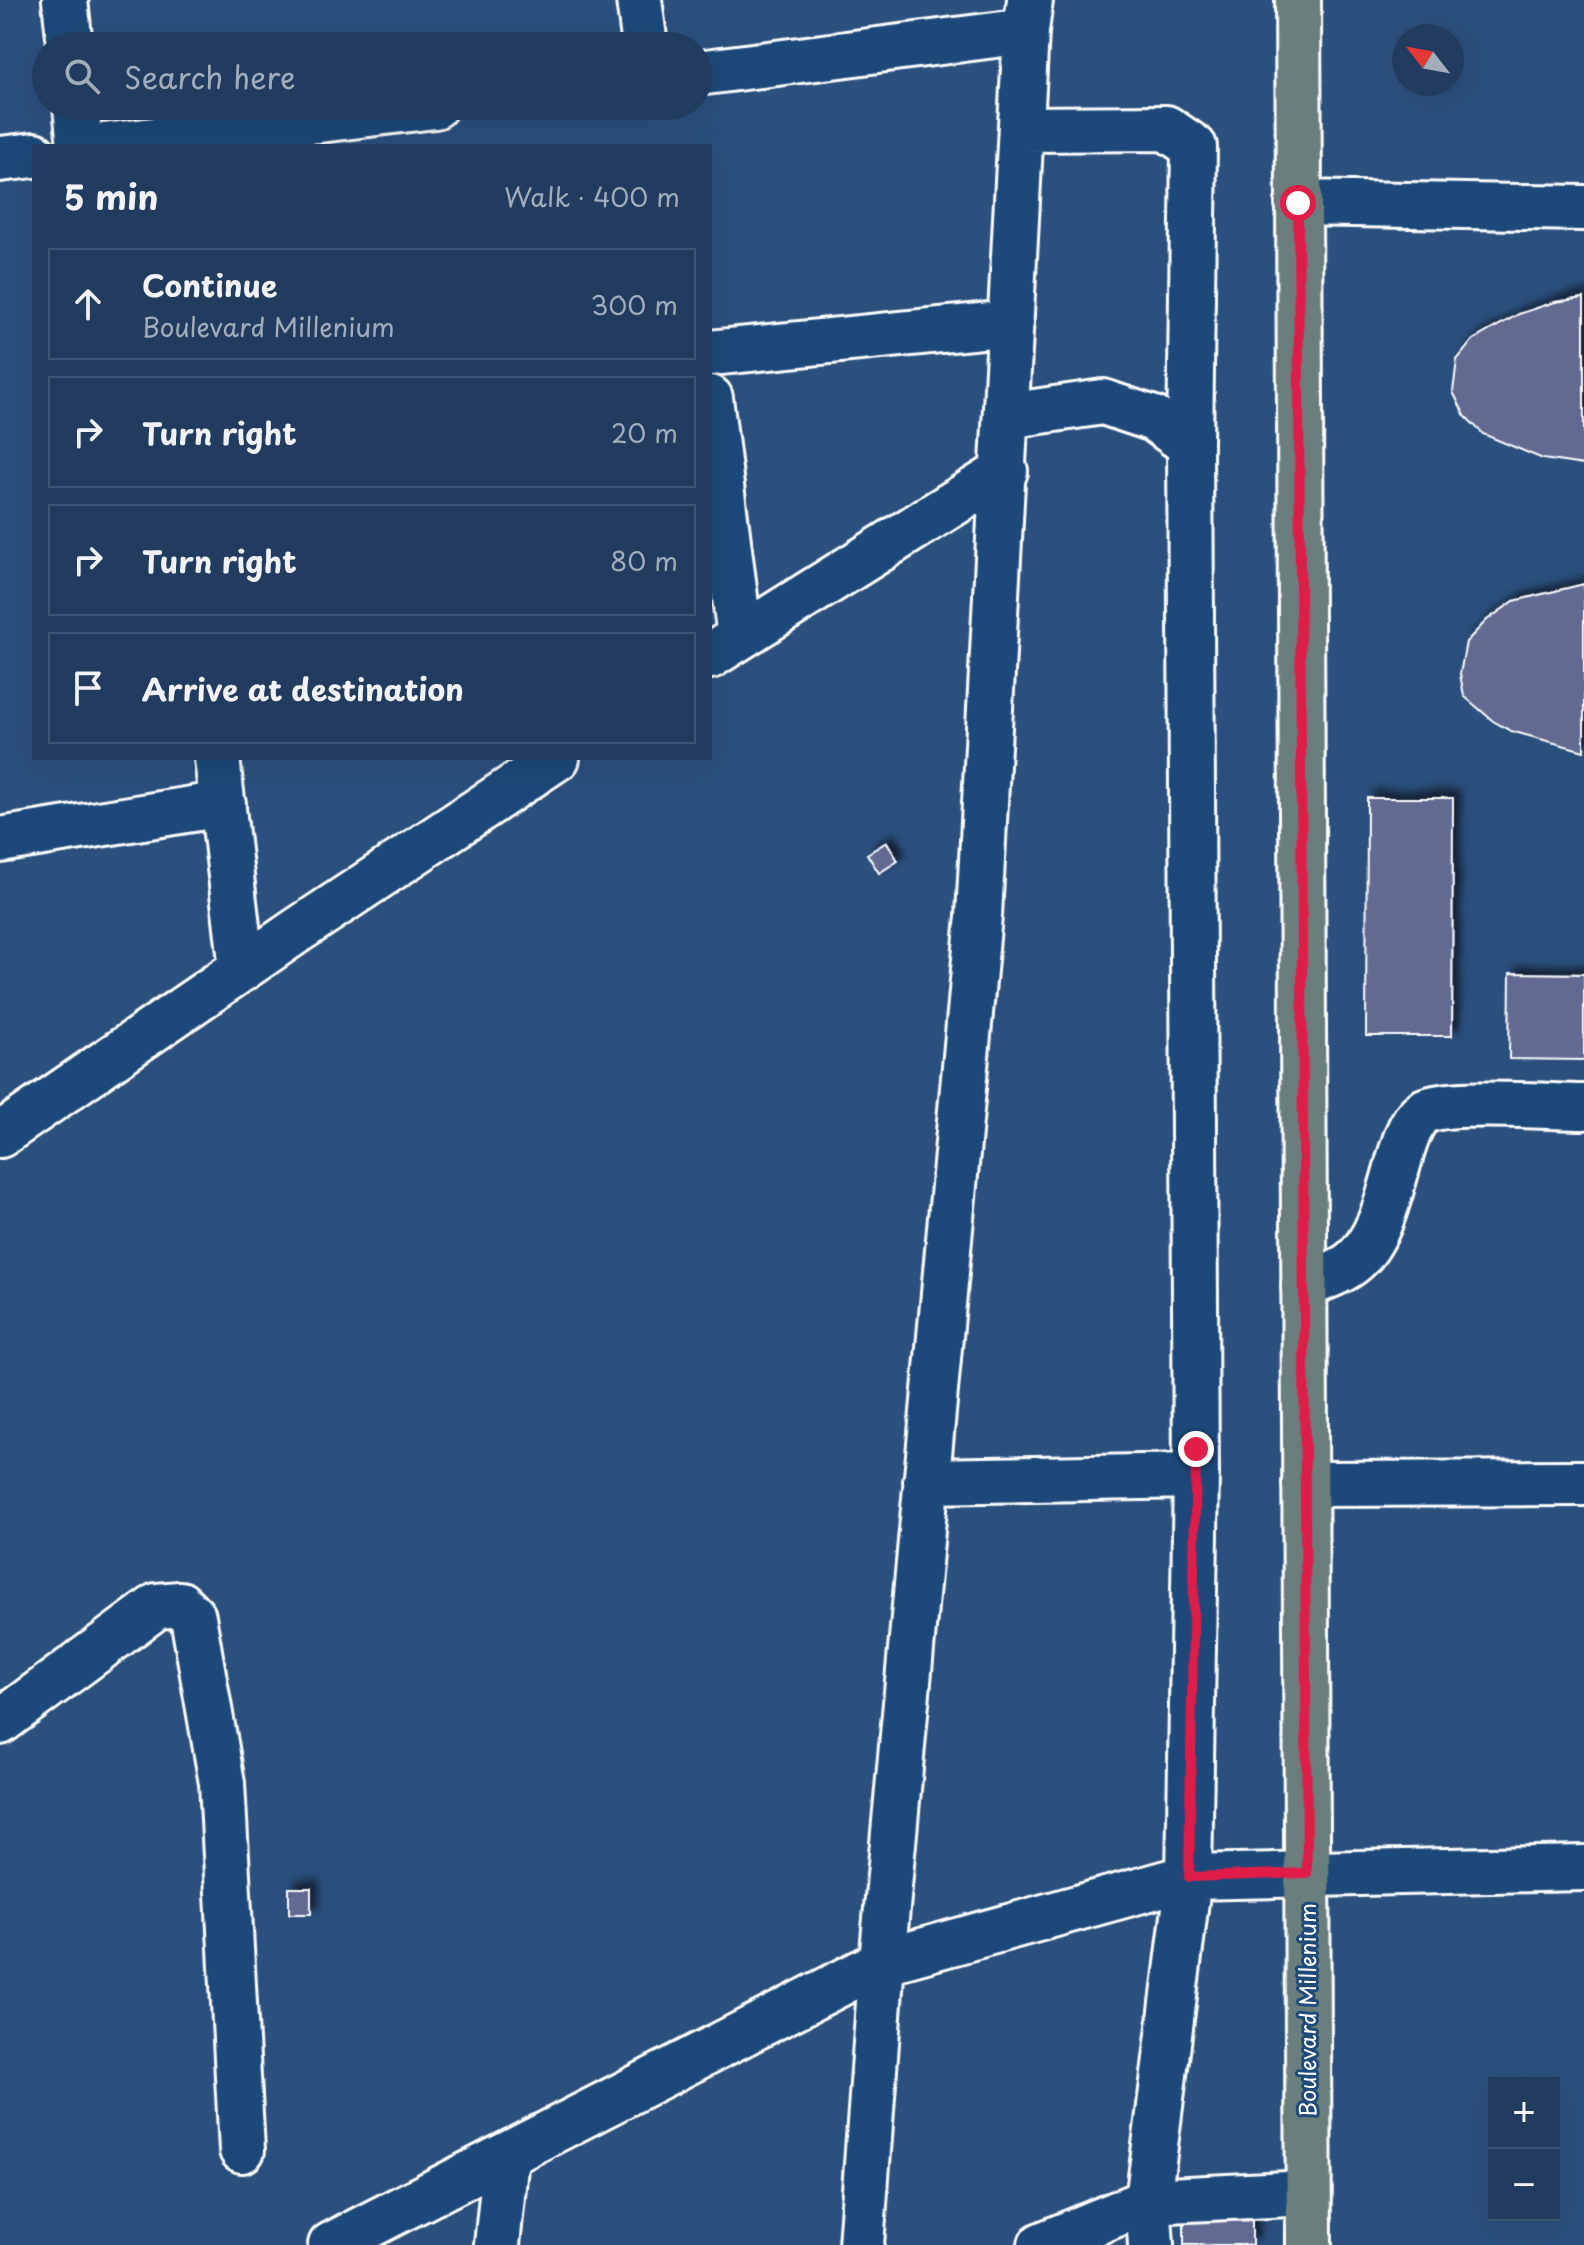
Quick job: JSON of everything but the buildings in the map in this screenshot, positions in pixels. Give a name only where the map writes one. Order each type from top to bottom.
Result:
[{"type":"main road","name":"Boulevard Millenium","points":[[1298,0],[1309,2245]]},
{"type":"street","points":[[65,0],[68,32]]},
{"type":"street","points":[[639,0],[643,32]]},
{"type":"street","points":[[712,71],[1028,16],[979,916],[882,1962],[861,2245]]},
{"type":"street","points":[[77,120],[80,144]]},
{"type":"street","points":[[147,143],[428,120]]},
{"type":"street","points":[[1021,129],[1166,128],[1194,147],[1190,445],[1196,1476],[1189,1877],[1148,2201],[1151,2245]]},
{"type":"street","points":[[0,159],[32,155]]},
{"type":"street","points":[[1298,203],[1584,208]]},
{"type":"street","points":[[712,353],[1011,323]]},
{"type":"street","points":[[1007,416],[1103,402],[1154,419],[1190,445]]},
{"type":"street","points":[[712,431],[725,647],[1005,471]]},
{"type":"street","points":[[217,760],[242,969]]},
{"type":"street","points":[[7,1127],[242,969],[496,777],[551,760]]},
{"type":"street","points":[[0,840],[223,804]]},
{"type":"street","points":[[1304,1286],[1353,1263],[1379,1232],[1404,1139],[1413,1122],[1426,1111],[1452,1106],[1584,1107]]},
{"type":"street","points":[[926,1481],[1196,1476]]},
{"type":"street","points":[[1305,1484],[1584,1483]]},
{"type":"street","points":[[0,1722],[157,1606],[180,1604],[193,1617],[222,1783],[242,2150]]},
{"type":"street","points":[[331,2245],[882,1962],[1189,1877],[1584,1868]]},
{"type":"street","points":[[497,2245],[506,2157]]},
{"type":"street","points":[[1041,2245],[1148,2201],[1308,2193]]},
{"type":"route","points":[[1196,1449],[1189,1877],[1307,1873],[1298,203]]}]
